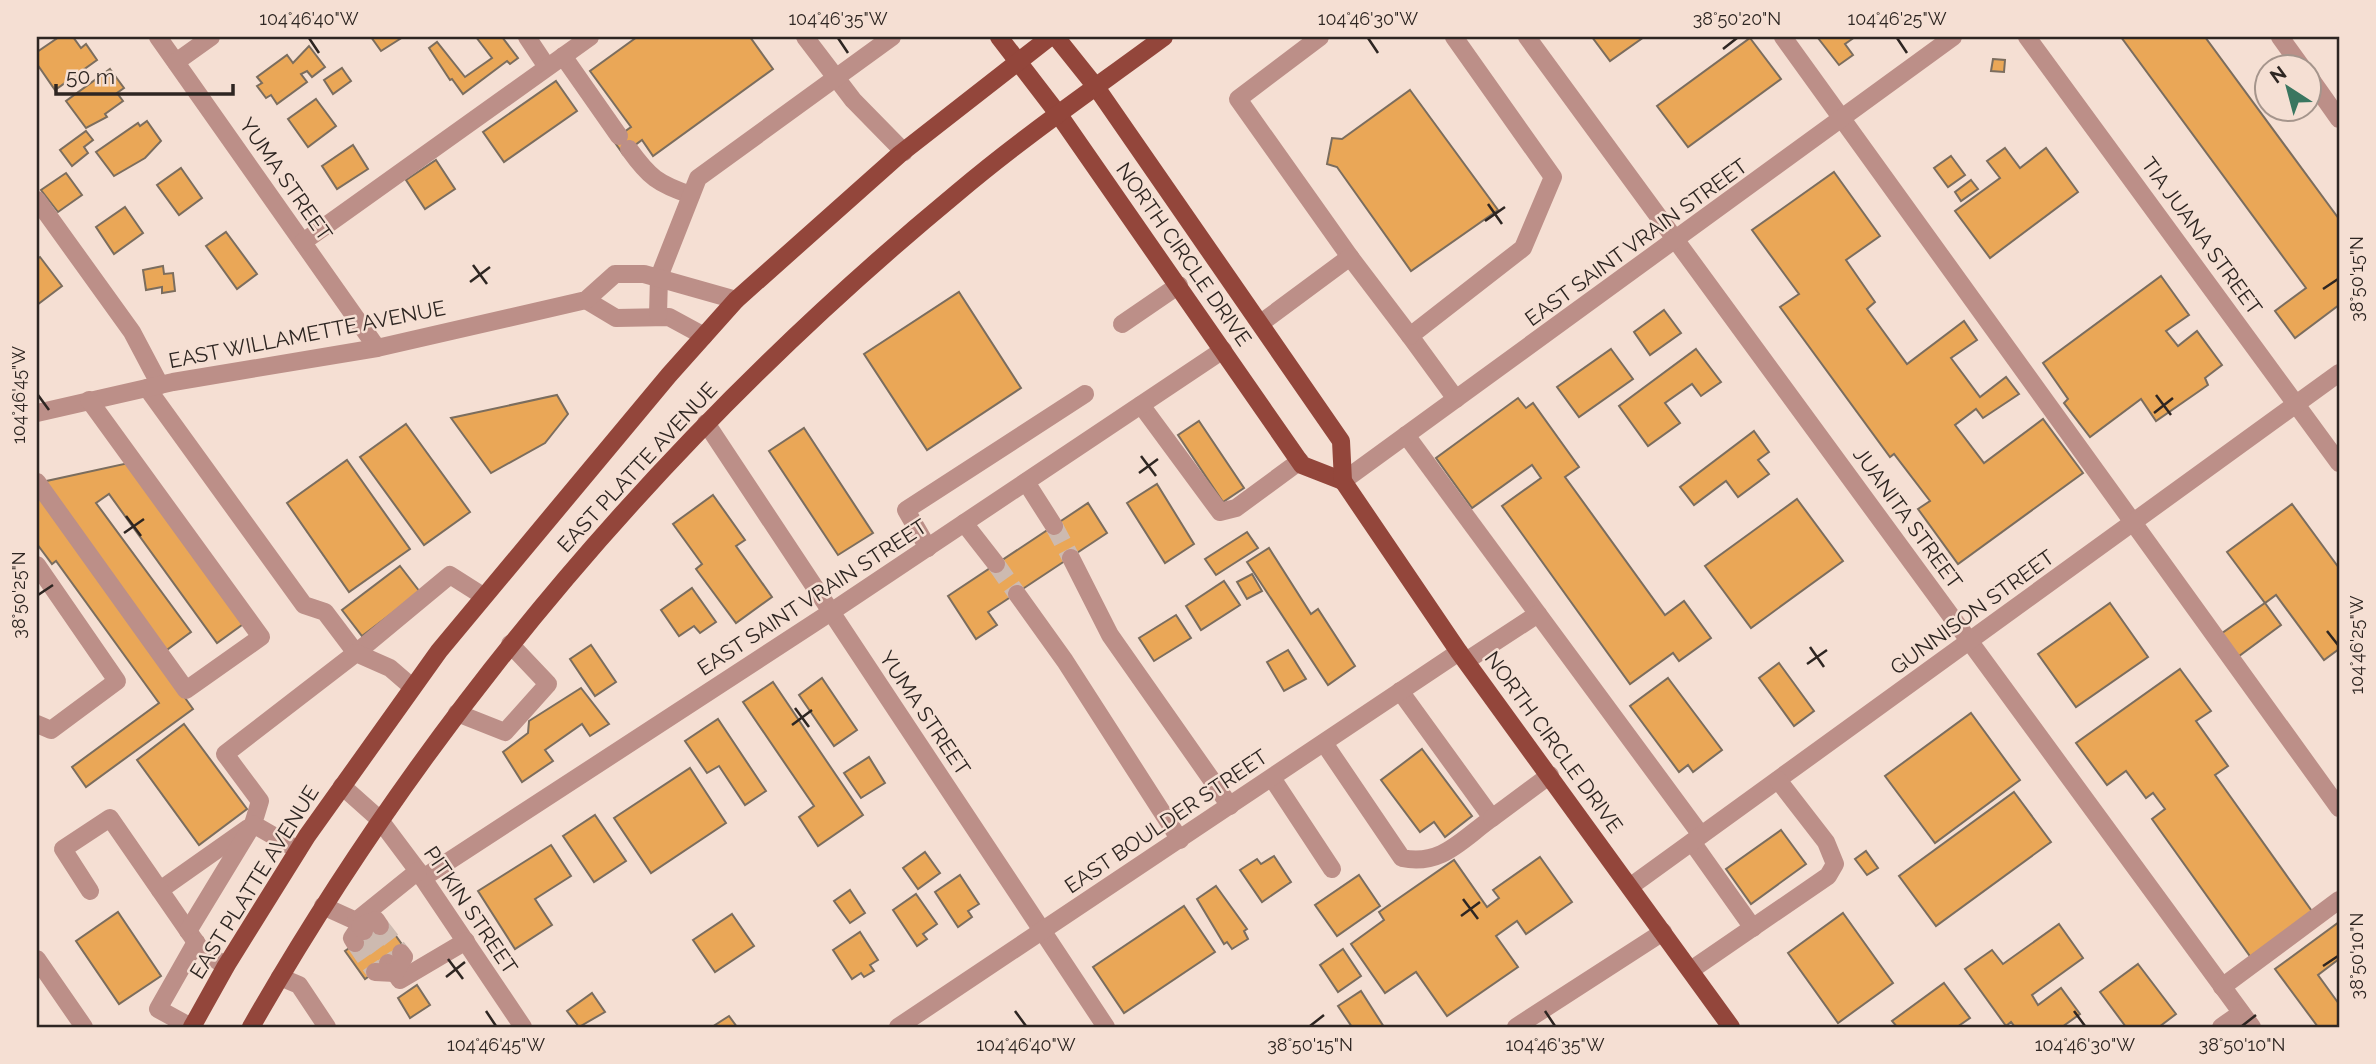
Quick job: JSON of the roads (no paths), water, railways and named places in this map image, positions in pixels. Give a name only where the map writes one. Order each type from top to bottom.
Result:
[{"type":"main road","name":"NORTH CIRCLE DRIVE","points":[[999,37],[1059,115],[1302,465],[1343,481]]},
{"type":"main road","name":"EAST PLATTE AVENUE","points":[[191,1027],[298,850],[412,687],[483,596],[704,336],[736,300],[904,152],[1050,37]]},
{"type":"main road","name":"NORTH CIRCLE DRIVE","points":[[1056,37],[1096,87],[1341,440],[1343,481],[1463,657],[1731,1027]]},
{"type":"main road","name":"EAST PLATTE AVENUE","points":[[251,1027],[323,906],[379,820],[510,645],[595,543],[706,423],[797,334],[955,194],[1164,37]]},
{"type":"street","name":"YUMA STREET","points":[[158,37],[377,348]]},
{"type":"street","points":[[176,62],[211,37]]},
{"type":"street","points":[[527,37],[547,67]]},
{"type":"street","points":[[303,242],[590,37]]},
{"type":"street","points":[[805,37],[835,78],[904,152]]},
{"type":"street","points":[[658,315],[659,278],[698,178],[892,37]]},
{"type":"street","points":[[1320,37],[1238,99],[1350,257],[1456,399]]},
{"type":"street","points":[[1410,336],[1523,248],[1553,177],[1454,37]]},
{"type":"street","name":"JUANITA STREET","points":[[1527,37],[2246,1020]]},
{"type":"street","points":[[1783,37],[2339,808]]},
{"type":"street","name":"EAST SAINT VRAIN STREET","points":[[1343,481],[1953,37]]},
{"type":"street","name":"TIA JUANA STREET","points":[[2027,37],[2339,463]]},
{"type":"street","points":[[2280,37],[2291,52]]},
{"type":"street","points":[[563,56],[647,174],[661,185],[691,195]]},
{"type":"street","points":[[2324,98],[2339,119]]},
{"type":"street","points":[[37,200],[132,332],[154,386],[304,606],[325,612],[356,653],[390,668],[412,687]]},
{"type":"street","points":[[1261,323],[1350,257]]},
{"type":"street","name":"EAST WILLAMETTE AVENUE","points":[[37,413],[154,386],[377,348],[586,300],[615,274],[644,274],[736,300]]},
{"type":"street","points":[[1122,324],[1179,285]]},
{"type":"street","points":[[586,300],[616,318],[658,315],[677,320],[704,336]]},
{"type":"street","name":"EAST SAINT VRAIN STREET","points":[[323,906],[364,930],[420,874],[831,612],[1223,349]]},
{"type":"street","name":"GUNNISON STREET","points":[[1631,886],[2339,373]]},
{"type":"street","points":[[928,548],[906,510],[1085,394]]},
{"type":"street","points":[[37,482],[186,690],[261,637],[89,400]]},
{"type":"street","points":[[1141,405],[1220,512],[1236,508],[1300,461]]},
{"type":"street","name":"YUMA STREET","points":[[706,423],[1106,1027]]},
{"type":"street","points":[[1406,435],[1538,614],[1696,838],[1753,928]]},
{"type":"street","points":[[1026,482],[1054,526]]},
{"type":"street","points":[[964,523],[996,564]]},
{"type":"street","points":[[1071,558],[1110,635],[1230,806]]},
{"type":"street","points":[[37,565],[117,681],[51,730],[37,724]]},
{"type":"street","points":[[191,1027],[158,1009],[192,937],[254,824],[260,801],[225,754],[356,653],[450,575],[483,596]]},
{"type":"street","points":[[1017,594],[1065,661],[1180,840]]},
{"type":"street","name":"EAST BOULDER STREET","points":[[898,1027],[1400,691],[1538,614]]},
{"type":"street","points":[[457,713],[505,732],[548,684],[510,645]]},
{"type":"street","points":[[1400,691],[1492,818]]},
{"type":"street","points":[[1324,743],[1402,858],[1418,861],[1435,860],[1550,775]]},
{"type":"street","points":[[1272,778],[1332,869]]},
{"type":"street","points":[[1691,971],[1828,876],[1835,864],[1826,842],[1778,780]]},
{"type":"street","name":"PITKIN STREET","points":[[342,786],[379,820],[420,874],[523,1027]]},
{"type":"street","points":[[90,891],[63,849],[110,818],[202,951],[226,966]]},
{"type":"street","points":[[254,824],[298,850]]},
{"type":"street","points":[[160,890],[254,824]]},
{"type":"street","points":[[2222,987],[2339,900]]},
{"type":"street","points":[[1516,1027],[1663,932]]},
{"type":"street","points":[[390,965],[400,979],[466,941]]},
{"type":"street","points":[[37,959],[84,1027]]},
{"type":"street","points":[[280,977],[299,985],[327,1027]]},
{"type":"street","points":[[2221,1027],[2246,1020]]},
{"type":"tunnel","points":[[1054,526],[1071,558]]},
{"type":"tunnel","points":[[996,564],[1017,594]]},
{"type":"tunnel","points":[[380,926],[401,953]]},
{"type":"tunnel","points":[[367,935],[388,963]]},
{"type":"tunnel","points":[[355,943],[375,972]]}]
